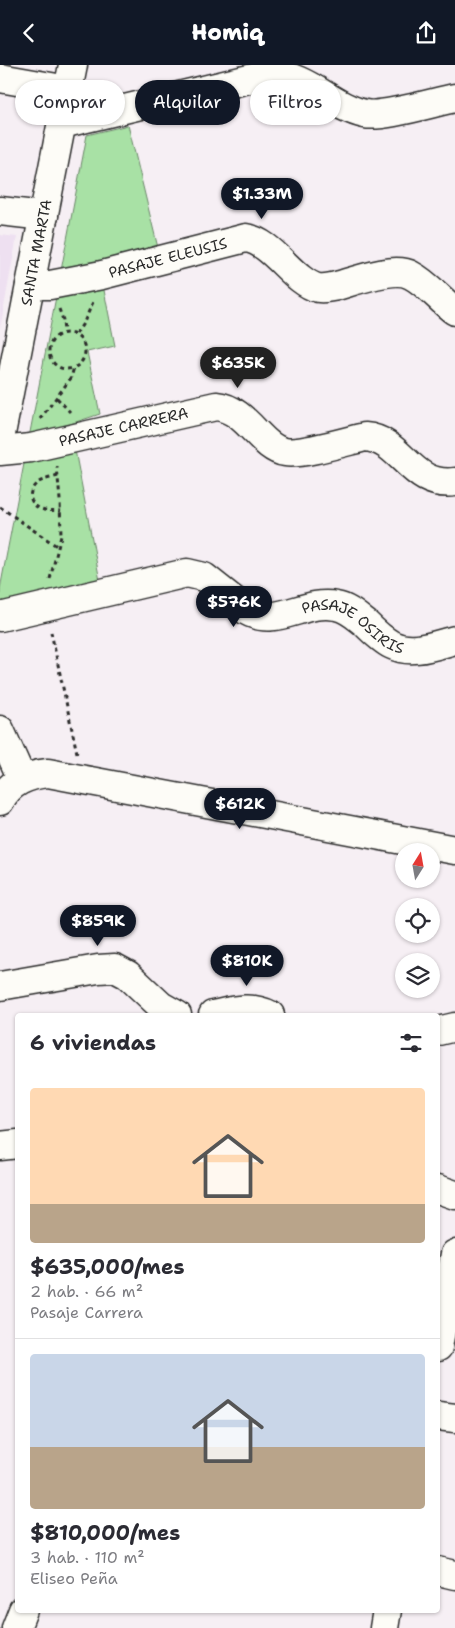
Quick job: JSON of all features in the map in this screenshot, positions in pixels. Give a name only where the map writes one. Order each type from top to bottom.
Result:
[{"type":"street","points":[[125,109],[270,74],[289,76],[350,109],[366,115],[382,115],[455,98]]},
{"type":"street","points":[[0,78],[70,78]]},
{"type":"street","name":"SANTA MARTA","points":[[0,439],[62,125]]},
{"type":"street","points":[[0,211],[44,217]]},
{"type":"street","name":"PASAJE ELEUSIS","points":[[30,285],[50,285],[93,277],[246,239],[260,243],[305,281],[317,288],[330,287],[395,271],[403,272],[416,278],[455,311]]},
{"type":"street","name":"PASAJE CARRERA","points":[[0,451],[56,442],[216,406],[235,411],[272,445],[283,452],[297,453],[365,437],[372,438],[383,442],[427,479],[436,482],[455,482]]},
{"type":"street","name":"PASAJE OSIRIS","points":[[0,617],[187,573],[204,577],[254,615],[271,617],[326,604],[336,605],[346,608],[384,640],[400,648],[417,649],[455,640]]},
{"type":"street","points":[[0,731],[22,779]]},
{"type":"street","points":[[0,801],[11,786],[22,779],[34,774],[61,774],[455,850]]},
{"type":"street","points":[[0,986],[98,969],[115,968],[128,975],[161,1005],[174,1013]]},
{"type":"street","points":[[224,1013],[250,1008],[266,1013]]},
{"type":"street","points":[[440,1031],[455,1027]]},
{"type":"street","points":[[0,1146],[15,1144]]},
{"type":"street","points":[[440,1190],[455,1195]]},
{"type":"street","points":[[440,1336],[455,1254]]},
{"type":"street","points":[[440,1416],[455,1418]]},
{"type":"street","points":[[440,1571],[455,1575]]},
{"type":"street","points":[[16,1628],[23,1613]]},
{"type":"street","points":[[384,1628],[386,1613]]},
{"type":"path","points":[[57,398],[71,378],[74,367],[83,359],[85,354],[83,343],[76,335],[70,333],[58,334],[53,338],[48,349],[52,361],[62,368],[74,367]]},
{"type":"path","points":[[56,442],[61,536],[45,607],[77,753],[86,755]]},
{"type":"path","points":[[58,476],[39,481],[31,489],[29,497],[34,505],[44,510],[60,511]]},
{"type":"path","points":[[0,507],[58,547]]},
{"type":"shaded area","points":[[0,235],[17,237],[0,328]]},
{"type":"green space","points":[[128,125],[158,248],[99,265],[115,346],[87,352],[100,414],[70,424],[100,581],[0,603],[0,589],[87,135]]}]
